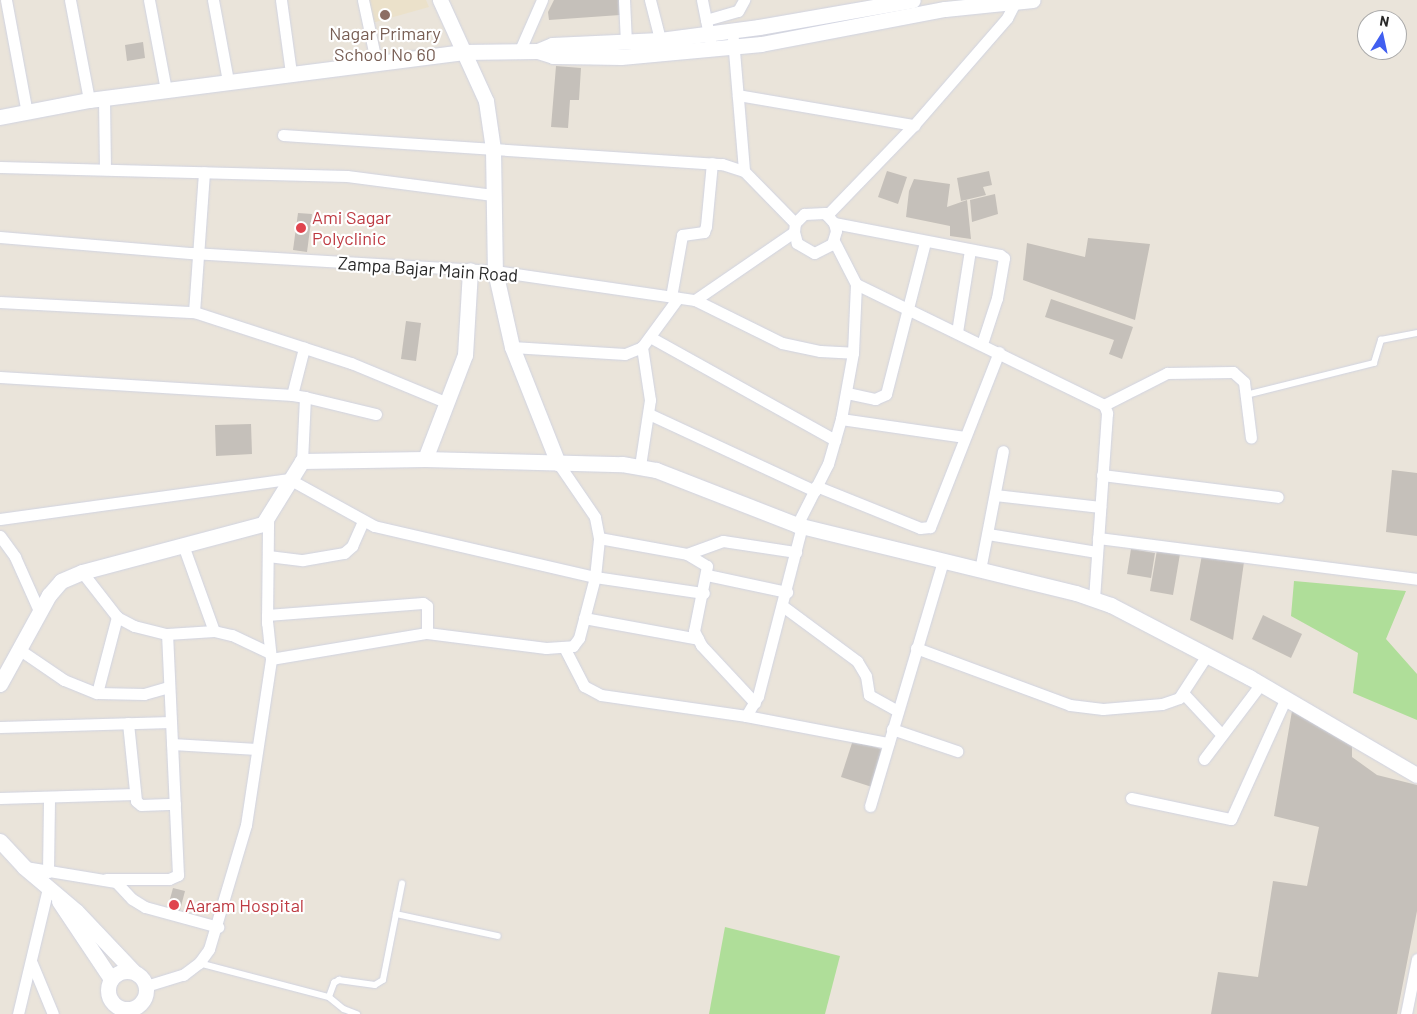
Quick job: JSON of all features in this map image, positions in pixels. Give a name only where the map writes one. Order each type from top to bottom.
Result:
[{"type":"street","points":[[6,0],[27,113]]},
{"type":"street","points":[[70,0],[96,99],[105,169]]},
{"type":"street","points":[[149,0],[166,90]]},
{"type":"street","points":[[213,0],[228,81]]},
{"type":"street","points":[[281,0],[291,73]]},
{"type":"street","points":[[363,0],[376,61]]},
{"type":"street","points":[[82,572],[117,617],[134,626],[166,634],[214,631],[232,635],[271,656],[426,633],[565,649],[573,646],[580,638],[595,577],[599,538],[595,517],[558,462],[512,348],[495,271],[493,149],[486,101],[462,52],[440,0]]},
{"type":"street","points":[[520,50],[542,0]]},
{"type":"street","points":[[624,0],[626,42]]},
{"type":"street","points":[[650,0],[662,47]]},
{"type":"street","points":[[702,0],[712,49]]},
{"type":"street","points":[[0,117],[96,99],[376,61],[462,52],[520,50],[538,51],[552,56],[662,47],[738,11],[744,0]]},
{"type":"street","points":[[707,26],[732,30],[913,0]]},
{"type":"street","points":[[538,51],[552,45],[626,42],[662,47],[712,49],[734,47],[780,42],[945,9],[1033,0]]},
{"type":"street","points":[[746,716],[755,703],[784,607],[800,526],[835,440],[842,419],[847,393],[853,353],[856,284],[834,241],[831,219],[1007,18],[1016,2]]},
{"type":"street","points":[[732,30],[744,171]]},
{"type":"street","points":[[0,40],[13,39]]},
{"type":"street","points":[[738,95],[914,125]]},
{"type":"street","points":[[283,135],[712,164],[744,171],[795,227],[797,243],[808,252],[821,252],[834,241]]},
{"type":"street","points":[[512,348],[624,354],[642,347],[674,297],[682,235],[704,232],[712,164]]},
{"type":"street","points":[[0,167],[347,176],[493,195]]},
{"type":"street","points":[[194,312],[204,172]]},
{"type":"street","points":[[695,300],[795,227],[811,211],[831,219],[925,242],[1004,258],[997,298],[982,344]]},
{"type":"street","name":"Zampa Bajar Main Road","points":[[0,237],[199,254],[495,271],[695,300],[782,343],[820,351],[853,353]]},
{"type":"street","points":[[847,393],[875,399],[884,397],[925,242]]},
{"type":"street","points":[[956,332],[970,250]]},
{"type":"street","points":[[425,459],[445,402],[465,355],[470,270]]},
{"type":"street","points":[[856,284],[999,352],[1104,405],[1107,413],[1094,599]]},
{"type":"street","points":[[0,302],[194,312],[304,348],[445,402]]},
{"type":"street","points":[[650,336],[835,440]]},
{"type":"street","points":[[640,466],[649,414],[650,387],[642,347]]},
{"type":"street","points":[[292,395],[304,348]]},
{"type":"street","points":[[649,414],[816,488],[920,528],[930,527],[999,352]]},
{"type":"street","points":[[1104,405],[1156,377],[1181,371],[1233,372],[1244,382],[1251,438]]},
{"type":"street","points":[[0,377],[292,395],[376,414]]},
{"type":"street","points":[[146,986],[183,975],[199,963],[209,949],[218,927],[246,825],[271,656],[267,615],[268,521],[289,479],[302,466],[305,397]]},
{"type":"street","points":[[842,419],[965,438]]},
{"type":"street","points":[[980,570],[1002,451]]},
{"type":"street","points":[[302,461],[425,459],[640,466],[800,526],[1094,599],[1126,612],[1207,656],[1417,775]]},
{"type":"street","points":[[1102,475],[1278,497]]},
{"type":"street","points":[[0,519],[289,479],[363,521],[595,577],[704,593]]},
{"type":"street","points":[[995,495],[1100,507]]},
{"type":"street","points":[[0,684],[49,595],[61,581],[82,572],[268,521]]},
{"type":"street","points":[[268,556],[303,560],[344,553],[352,546],[363,521]]},
{"type":"street","points":[[988,534],[1096,552]]},
{"type":"street","points":[[0,536],[15,556],[40,612]]},
{"type":"street","points":[[599,538],[687,554],[707,566],[704,593],[694,620],[694,631],[698,639],[755,703]]},
{"type":"street","points":[[1098,538],[1417,579]]},
{"type":"street","points":[[687,554],[723,541],[796,552]]},
{"type":"street","points":[[183,545],[214,631]]},
{"type":"street","points":[[870,806],[943,561]]},
{"type":"street","points":[[707,575],[787,592]]},
{"type":"street","points":[[267,615],[423,603],[427,606],[426,633]]},
{"type":"street","points":[[784,607],[857,661],[866,676],[869,695],[898,711]]},
{"type":"street","points":[[97,693],[117,617]]},
{"type":"street","points":[[584,618],[698,639]]},
{"type":"street","points":[[24,867],[106,879],[168,879],[178,875],[166,634]]},
{"type":"street","points":[[916,648],[1070,705],[1103,709],[1134,708],[1162,704],[1183,693],[1207,656]]},
{"type":"street","points":[[565,649],[584,686],[601,696],[746,716],[888,743]]},
{"type":"street","points":[[20,650],[64,680],[97,693],[144,694],[168,687]]},
{"type":"street","points":[[1204,760],[1260,685]]},
{"type":"street","points":[[1183,693],[1222,735]]},
{"type":"street","points":[[1131,798],[1231,820],[1285,700]]},
{"type":"street","points":[[0,727],[171,722]]},
{"type":"street","points":[[128,723],[135,794],[139,804],[175,804]]},
{"type":"street","points":[[892,729],[958,751]]},
{"type":"street","points":[[172,744],[258,749]]},
{"type":"street","points":[[0,798],[135,794]]},
{"type":"street","points":[[48,797],[48,872]]},
{"type":"street","points":[[0,841],[24,867],[76,911],[133,971],[142,977],[146,986],[145,996],[139,1009],[116,1010],[108,990],[111,979],[121,972],[133,971]]},
{"type":"street","points":[[106,879],[116,882],[132,899],[145,907],[218,927]]},
{"type":"street","points":[[18,1014],[52,892]]},
{"type":"street","points":[[52,892],[111,979]]},
{"type":"street","points":[[1406,1014],[1413,997],[1417,959]]},
{"type":"street","points":[[32,961],[53,1014]]},
{"type":"lane","points":[[1246,395],[1374,364],[1381,340],[1417,333]]},
{"type":"lane","points":[[329,997],[334,983],[339,980],[380,983],[402,884]]},
{"type":"lane","points":[[396,914],[498,936]]},
{"type":"lane","points":[[199,963],[329,997],[344,1009],[357,1014]]},
{"type":"shaded area","name":"Nagar Primary School No 60","points":[[367,0],[426,0],[429,7],[372,23]]},
{"type":"green space","points":[[1294,581],[1406,591],[1386,639],[1417,674],[1417,720],[1353,693],[1358,653],[1291,616]]},
{"type":"green space","points":[[725,927],[840,956],[825,1014],[709,1014]]},
{"type":"building","points":[[554,0],[619,0],[620,15],[549,20],[548,12]]},
{"type":"building","points":[[143,42],[145,58],[127,61],[125,45]]},
{"type":"building","points":[[556,66],[581,68],[579,100],[570,100],[568,128],[551,127]]},
{"type":"building","points":[[887,171],[907,177],[898,204],[878,197]]},
{"type":"building","points":[[989,171],[992,185],[983,187],[986,195],[961,201],[957,178]]},
{"type":"building","points":[[914,179],[950,184],[947,207],[967,200],[971,239],[950,236],[950,226],[906,217],[909,191]]},
{"type":"building","points":[[995,194],[998,214],[972,222],[970,200]]},
{"type":"building","points":[[298,213],[312,214],[307,252],[293,250]]},
{"type":"building","points":[[1088,238],[1150,244],[1135,320],[1023,280],[1027,243],[1085,257]]},
{"type":"building","points":[[1051,299],[1133,327],[1122,359],[1109,354],[1114,340],[1045,317]]},
{"type":"building","points":[[406,321],[421,323],[416,361],[401,359]]},
{"type":"building","points":[[251,424],[252,454],[216,456],[215,425]]},
{"type":"building","points":[[1392,470],[1417,473],[1417,536],[1386,532]]},
{"type":"building","points":[[1131,549],[1155,553],[1151,578],[1127,574]]},
{"type":"building","points":[[1157,550],[1180,554],[1173,595],[1150,591]]},
{"type":"building","points":[[1202,555],[1244,562],[1233,640],[1190,620]]},
{"type":"building","points":[[1263,615],[1302,634],[1291,658],[1252,639]]},
{"type":"building","points":[[1292,711],[1352,746],[1352,757],[1377,775],[1417,785],[1417,911],[1397,1014],[1211,1014],[1218,972],[1258,977],[1273,881],[1307,886],[1319,827],[1274,816]]},
{"type":"building","points":[[853,740],[884,750],[872,787],[841,777]]},
{"type":"building","points":[[173,888],[185,891],[179,914],[167,910]]},
{"type":"place","name":"Nagar Primary School No 60","points":[[385,15]]},
{"type":"place","name":"Ami Sagar Polyclinic","points":[[301,228]]},
{"type":"place","name":"Aaram Hospital","points":[[174,905]]}]
